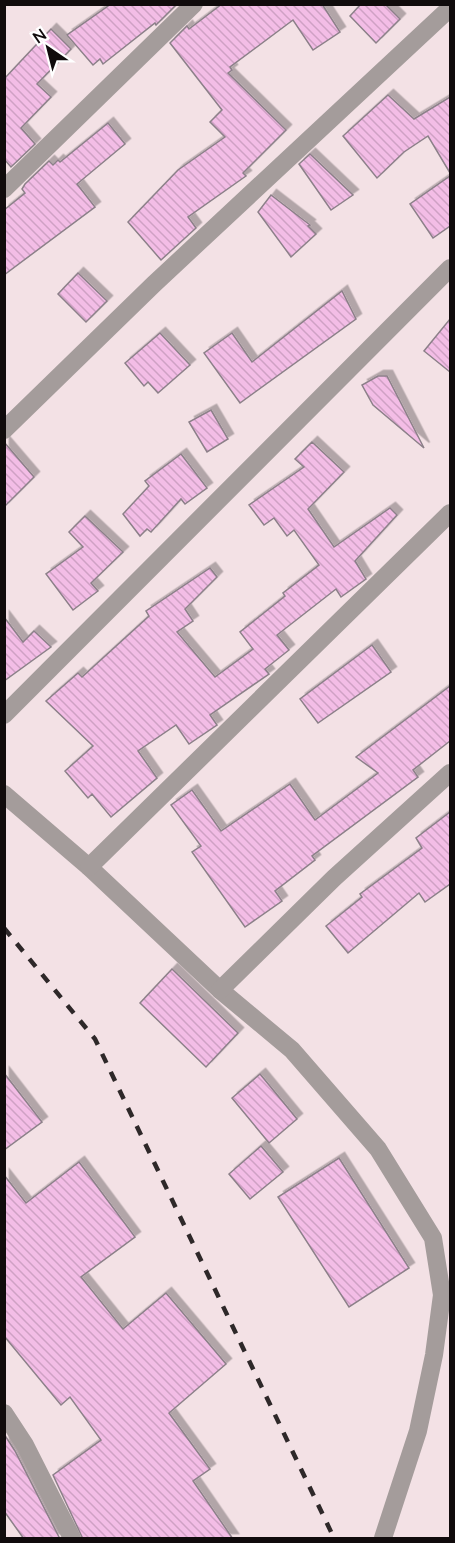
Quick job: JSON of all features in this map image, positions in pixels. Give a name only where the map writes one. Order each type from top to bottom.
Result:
[{"type":"street","points":[[4,189],[194,4]]},
{"type":"street","points":[[4,430],[154,284],[450,8]]},
{"type":"street","points":[[4,715],[450,268]]},
{"type":"street","points":[[89,867],[450,513]]},
{"type":"street","points":[[220,990],[334,878],[450,773]]},
{"type":"street","points":[[4,794],[89,867],[220,990],[292,1050],[378,1149],[433,1238],[442,1295],[442,1355],[383,1539]]},
{"type":"street","points":[[4,1413],[26,1445],[72,1539]]},
{"type":"building","points":[[111,4],[177,4],[156,25],[155,23],[103,64],[100,59],[93,65],[67,35]]},
{"type":"building","points":[[222,4],[322,4],[340,32],[313,50],[293,20],[230,67],[232,70],[228,73],[286,130],[243,173],[246,176],[188,217],[196,228],[161,260],[128,222],[178,170],[225,137],[210,122],[222,110],[170,43],[187,26],[189,29]]},
{"type":"building","points":[[361,4],[385,4],[400,19],[376,43],[350,16]]},
{"type":"building","points":[[51,29],[71,49],[37,84],[51,97],[21,128],[35,144],[11,167],[4,159],[4,79]]},
{"type":"building","points":[[388,95],[414,119],[450,97],[450,173],[428,136],[404,152],[377,178],[343,136]]},
{"type":"building","points":[[108,123],[125,144],[77,184],[95,207],[4,275],[4,210],[25,193],[22,189],[25,184],[49,161],[53,165],[58,160],[60,162]]},
{"type":"building","points":[[310,154],[353,195],[331,210],[299,164]]},
{"type":"building","points":[[450,176],[450,226],[433,238],[410,204]]},
{"type":"building","points":[[271,195],[310,225],[308,226],[316,234],[291,257],[258,212]]},
{"type":"building","points":[[78,273],[107,301],[86,322],[58,294]]},
{"type":"building","points":[[342,291],[356,319],[240,403],[204,353],[232,333],[252,362]]},
{"type":"building","points":[[450,319],[450,372],[424,351]]},
{"type":"building","points":[[160,333],[190,365],[158,393],[148,382],[144,386],[125,363]]},
{"type":"building","points":[[378,376],[387,376],[424,448],[373,405],[362,385]]},
{"type":"building","points":[[211,410],[228,439],[207,452],[189,422]]},
{"type":"building","points":[[4,442],[34,477],[4,507]]},
{"type":"building","points":[[312,442],[344,472],[308,509],[334,547],[390,508],[397,515],[355,561],[366,579],[341,597],[336,589],[277,635],[289,650],[265,669],[269,674],[210,715],[217,725],[189,744],[176,725],[138,751],[157,778],[111,817],[92,794],[88,798],[65,771],[93,746],[46,701],[78,673],[82,677],[149,616],[146,611],[210,568],[217,577],[185,609],[193,621],[177,632],[215,677],[253,649],[240,632],[285,596],[283,593],[319,565],[294,530],[287,536],[274,518],[264,525],[249,505],[304,467],[295,459]]},
{"type":"building","points":[[181,454],[207,488],[185,504],[181,499],[151,532],[147,529],[140,536],[123,514],[149,486],[145,481]]},
{"type":"building","points":[[85,516],[123,552],[91,583],[98,591],[73,610],[46,574],[83,547],[69,532]]},
{"type":"building","points":[[4,617],[23,642],[34,631],[51,647],[4,681]]},
{"type":"building","points":[[372,645],[391,672],[318,723],[300,699]]},
{"type":"building","points":[[450,686],[450,741],[413,770],[418,777],[312,856],[315,860],[275,891],[282,901],[245,927],[192,852],[201,846],[171,805],[192,790],[221,831],[290,784],[315,820],[378,773],[356,757]]},
{"type":"building","points":[[450,812],[450,884],[425,902],[419,893],[348,953],[326,926],[362,897],[360,894],[422,848],[416,838]]},
{"type":"building","points":[[172,969],[238,1033],[206,1067],[140,1003]]},
{"type":"building","points":[[4,1073],[42,1122],[4,1150]]},
{"type":"building","points":[[260,1074],[297,1119],[269,1143],[232,1098]]},
{"type":"building","points":[[261,1146],[283,1172],[250,1199],[229,1174]]},
{"type":"building","points":[[339,1158],[409,1268],[349,1307],[278,1197]]},
{"type":"building","points":[[79,1162],[135,1237],[81,1277],[123,1329],[166,1293],[226,1364],[169,1413],[210,1469],[193,1481],[233,1539],[83,1539],[53,1475],[101,1440],[70,1397],[61,1405],[4,1336],[4,1175],[26,1203]]},
{"type":"building","points":[[4,1434],[60,1539],[24,1539],[4,1511]]},
{"type":"railway","points":[[4,928],[95,1039],[334,1538]]}]
